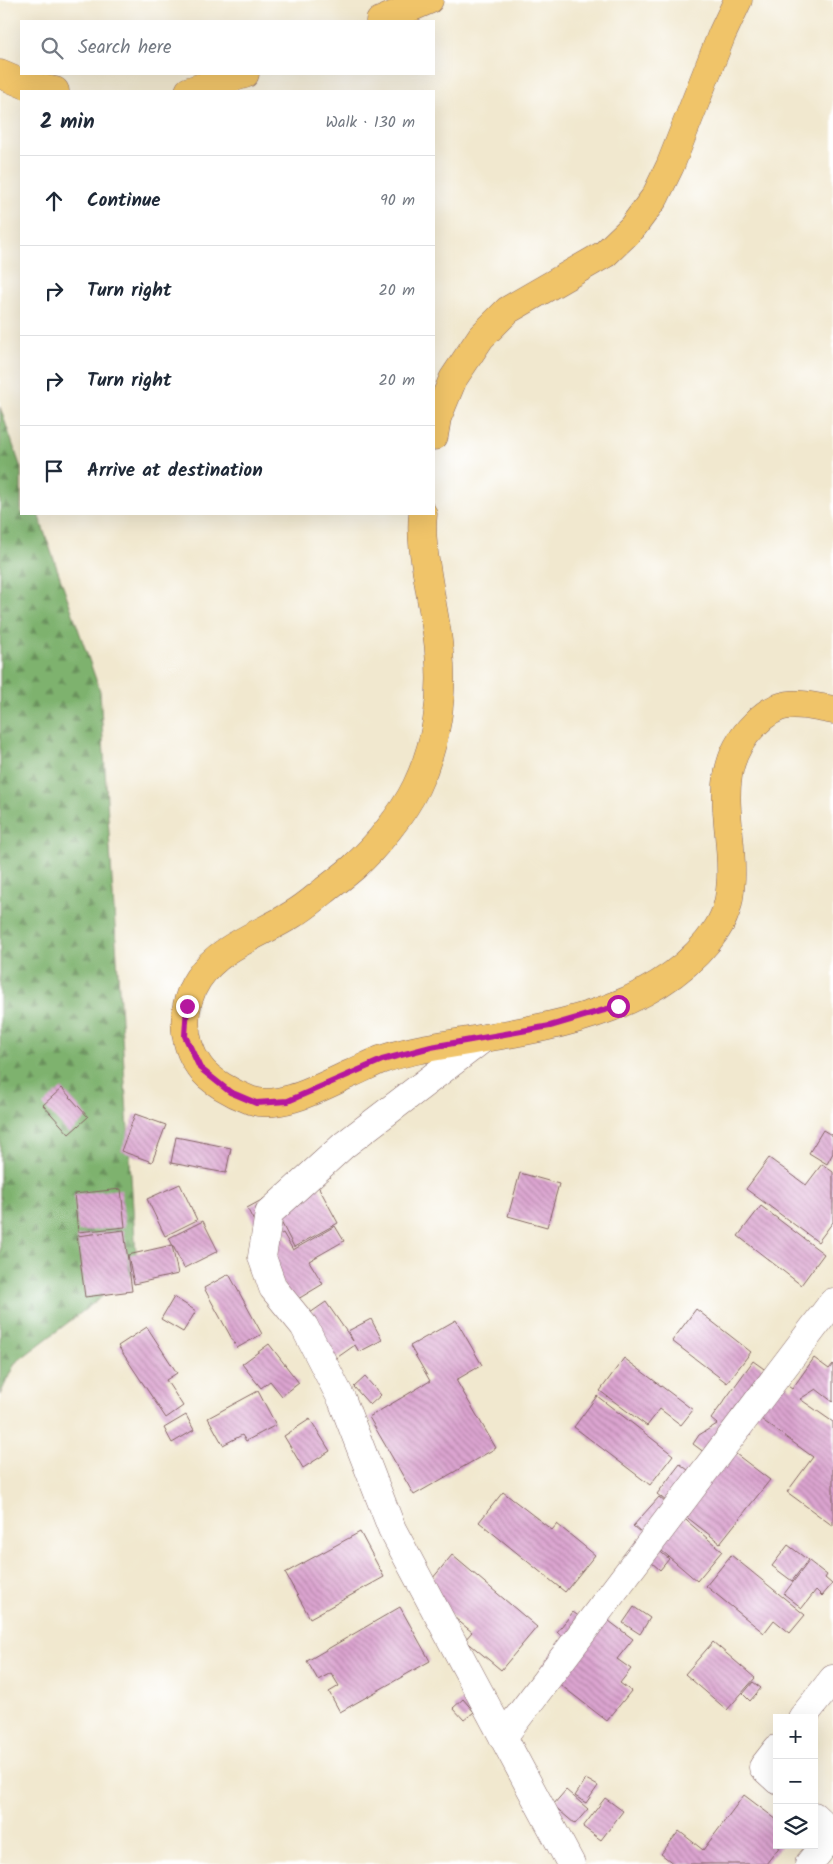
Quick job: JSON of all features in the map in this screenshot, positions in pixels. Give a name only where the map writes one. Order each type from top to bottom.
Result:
[{"type":"main road","points":[[382,20],[429,0]]},
{"type":"main road","points":[[435,432],[438,418],[453,379],[481,337],[508,310],[605,254],[632,228],[655,197],[670,166],[722,34],[738,0]]},
{"type":"main road","points":[[0,74],[26,85],[50,90]]},
{"type":"main road","points":[[192,90],[242,75]]},
{"type":"main road","points":[[423,515],[427,575],[439,652],[440,700],[432,745],[415,789],[386,832],[354,867],[296,913],[220,955],[198,979],[187,1006],[185,1036],[200,1068],[230,1092],[256,1103],[288,1101],[382,1060],[431,1047],[550,1026],[618,1006],[670,978],[718,928],[730,901],[732,856],[726,783],[731,758],[743,735],[762,716],[779,706],[797,704],[833,710]]},
{"type":"street","points":[[484,1038],[344,1145],[269,1213],[262,1257],[273,1288],[304,1326],[342,1400],[392,1529],[571,1864]]},
{"type":"street","points":[[503,1737],[833,1302]]},
{"type":"street","points":[[805,1714],[833,1679]]},
{"type":"street","points":[[773,1754],[763,1767],[773,1776]]},
{"type":"street","points":[[809,1864],[833,1834],[818,1820]]},
{"type":"green space","points":[[0,407],[20,465],[20,515],[38,515],[100,691],[137,1270],[15,1363],[0,1395]]},
{"type":"building","points":[[62,1088],[88,1117],[69,1134],[43,1105]]},
{"type":"building","points":[[135,1114],[166,1125],[152,1162],[121,1151]]},
{"type":"building","points":[[823,1130],[833,1136],[833,1153],[827,1164],[809,1153]]},
{"type":"building","points":[[176,1137],[231,1148],[226,1173],[171,1163]]},
{"type":"building","points":[[769,1158],[806,1185],[822,1164],[833,1172],[833,1222],[818,1242],[746,1189]]},
{"type":"building","points":[[311,1173],[338,1223],[294,1247],[279,1218],[258,1229],[247,1208]]},
{"type":"building","points":[[520,1173],[559,1184],[547,1227],[508,1216]]},
{"type":"building","points":[[180,1184],[197,1220],[165,1236],[147,1199]]},
{"type":"building","points":[[121,1189],[125,1227],[78,1232],[74,1194]]},
{"type":"building","points":[[761,1206],[824,1254],[801,1285],[738,1236]]},
{"type":"building","points":[[203,1221],[218,1251],[184,1268],[169,1238]]},
{"type":"building","points":[[335,1226],[344,1241],[309,1261],[323,1284],[293,1302],[261,1245],[283,1233],[293,1250]]},
{"type":"building","points":[[124,1230],[132,1291],[85,1297],[77,1236]]},
{"type":"building","points":[[172,1245],[178,1274],[134,1284],[128,1255]]},
{"type":"building","points":[[229,1274],[262,1334],[237,1348],[204,1288]]},
{"type":"building","points":[[174,1297],[196,1311],[183,1332],[161,1319]]},
{"type":"building","points":[[326,1302],[353,1341],[348,1331],[371,1319],[382,1340],[359,1352],[355,1345],[328,1364],[310,1313]]},
{"type":"building","points":[[696,1309],[751,1352],[727,1383],[672,1341]]},
{"type":"building","points":[[456,1320],[482,1365],[456,1380],[496,1448],[414,1495],[369,1417],[430,1381],[410,1346]]},
{"type":"building","points":[[147,1327],[177,1373],[166,1380],[183,1406],[166,1418],[118,1346]]},
{"type":"building","points":[[269,1344],[299,1383],[282,1396],[270,1381],[261,1388],[242,1364]]},
{"type":"building","points":[[624,1358],[693,1410],[681,1425],[660,1409],[647,1426],[600,1391]]},
{"type":"building","points":[[814,1358],[829,1369],[833,1364],[833,1402],[816,1389],[800,1399],[833,1422],[833,1526],[787,1492],[813,1457],[739,1403],[731,1413],[750,1426],[732,1451],[770,1480],[720,1543],[657,1494],[680,1464],[705,1483],[720,1464],[693,1444],[699,1435],[717,1424],[711,1419],[753,1361],[792,1389]]},
{"type":"building","points":[[365,1377],[381,1395],[370,1405],[354,1387]]},
{"type":"building","points":[[258,1391],[276,1425],[246,1441],[242,1435],[223,1445],[208,1418]]},
{"type":"building","points":[[597,1396],[673,1455],[650,1485],[574,1427]]},
{"type":"building","points":[[186,1415],[194,1430],[172,1443],[164,1428]]},
{"type":"building","points":[[310,1419],[330,1451],[303,1468],[284,1436]]},
{"type":"building","points":[[503,1492],[552,1530],[557,1524],[595,1555],[565,1592],[479,1522]]},
{"type":"building","points":[[659,1497],[722,1551],[697,1581],[633,1526]]},
{"type":"building","points":[[360,1532],[384,1577],[310,1618],[285,1573]]},
{"type":"building","points":[[642,1536],[669,1559],[660,1570],[633,1546]]},
{"type":"building","points":[[788,1545],[808,1560],[792,1581],[772,1566]]},
{"type":"building","points":[[452,1555],[537,1627],[501,1670],[465,1640],[472,1632],[422,1591]]},
{"type":"building","points":[[731,1555],[805,1615],[790,1633],[774,1620],[764,1633],[706,1586]]},
{"type":"building","points":[[809,1561],[827,1575],[825,1578],[832,1584],[822,1596],[816,1590],[802,1608],[784,1594]]},
{"type":"building","points":[[400,1607],[430,1661],[340,1712],[329,1692],[339,1686],[331,1673],[318,1680],[307,1661]]},
{"type":"building","points":[[634,1607],[650,1618],[640,1634],[623,1623]]},
{"type":"building","points":[[573,1612],[592,1626],[601,1615],[633,1639],[617,1659],[631,1669],[620,1683],[631,1691],[607,1721],[540,1669],[564,1638],[557,1632]]},
{"type":"building","points":[[713,1642],[755,1678],[727,1710],[685,1674]]},
{"type":"building","points":[[753,1682],[761,1688],[750,1701],[743,1694]]},
{"type":"building","points":[[463,1699],[474,1712],[464,1720],[453,1708]]},
{"type":"building","points":[[586,1779],[598,1786],[586,1803],[575,1796]]},
{"type":"building","points":[[566,1790],[588,1809],[575,1824],[553,1805]]},
{"type":"building","points":[[744,1795],[773,1817],[773,1849],[778,1849],[766,1864],[674,1864],[661,1854],[679,1831],[703,1850]]},
{"type":"building","points":[[605,1798],[623,1811],[601,1840],[583,1827]]},
{"type":"route","points":[[187,1006],[185,1036],[200,1068],[230,1092],[256,1103],[288,1101],[382,1060],[431,1047],[550,1026],[618,1006]]}]
